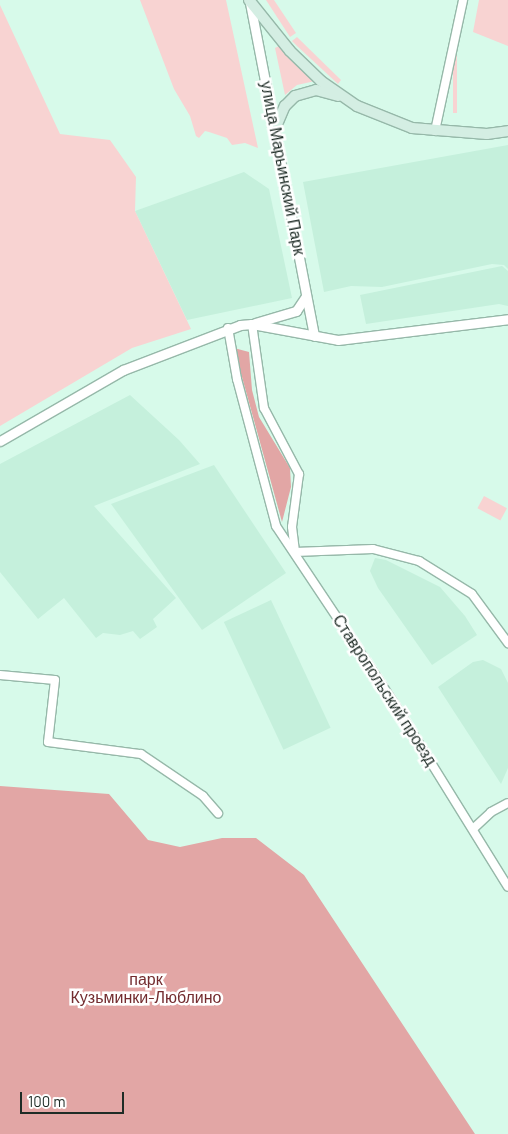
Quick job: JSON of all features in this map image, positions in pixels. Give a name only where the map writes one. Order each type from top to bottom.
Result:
[{"type":"main road","points":[[250,1],[290,51],[320,81],[346,98],[384,118],[412,128],[435,131],[487,134],[508,131]]},
{"type":"main road","points":[[275,129],[285,106],[295,96],[316,90],[346,98]]},
{"type":"street","points":[[435,131],[464,0]]},
{"type":"street","name":"улица Марьинский Парк","points":[[250,1],[314,336]]},
{"type":"street","points":[[0,441],[123,370],[228,328],[252,324],[296,311],[304,303],[306,293]]},
{"type":"street","points":[[252,324],[338,340],[508,319]]},
{"type":"street","name":"Ставропольский проезд","points":[[252,324],[264,408],[300,474],[292,527],[295,552]]},
{"type":"street","name":"Ставропольский проезд","points":[[228,328],[237,379],[276,526],[295,552],[474,828],[478,840],[508,887]]},
{"type":"street","points":[[295,552],[376,550],[419,561],[472,594],[508,643]]},
{"type":"street","points":[[0,675],[55,680],[48,742],[141,754],[203,796],[218,813]]},
{"type":"street","points":[[474,828],[491,812],[508,803]]},
{"type":"shaded area","points":[[140,0],[226,0],[258,148],[245,143],[232,145],[227,138],[205,131],[199,138],[196,136],[190,116],[174,89]]},
{"type":"shaded area","points":[[266,0],[274,0],[296,33],[290,37]]},
{"type":"shaded area","points":[[479,0],[508,0],[508,46],[473,32]]},
{"type":"shaded area","points":[[0,5],[60,134],[110,140],[136,177],[135,211],[191,329],[132,348],[0,426]]},
{"type":"shaded area","points":[[453,19],[457,19],[457,113],[453,113]]},
{"type":"shaded area","points":[[297,37],[341,80],[338,84],[292,41]]},
{"type":"shaded area","points":[[279,46],[315,81],[297,85],[285,95],[275,48]]},
{"type":"shaded area","points":[[508,145],[508,269],[504,265],[492,264],[382,287],[351,286],[324,292],[303,182]]},
{"type":"shaded area","points":[[244,172],[269,189],[292,298],[187,320],[135,211]]},
{"type":"shaded area","points":[[502,266],[508,271],[508,306],[499,304],[366,324],[360,295]]},
{"type":"shaded area","points":[[130,395],[179,440],[200,464],[94,506],[176,598],[153,619],[157,627],[140,639],[133,631],[120,635],[103,633],[96,638],[64,598],[38,619],[0,572],[0,464]]},
{"type":"shaded area","points":[[214,465],[286,573],[202,630],[111,504]]},
{"type":"shaded area","points":[[484,496],[507,508],[500,521],[477,508]]},
{"type":"shaded area","points":[[375,558],[386,560],[440,587],[465,616],[477,635],[432,665],[378,588],[370,571]]},
{"type":"shaded area","points":[[271,600],[331,728],[283,750],[224,622]]},
{"type":"shaded area","points":[[483,660],[501,669],[508,683],[508,768],[501,784],[438,687],[473,662]]},
{"type":"green space","points":[[234,348],[249,352],[252,390],[259,417],[290,468],[291,487],[282,522]]},
{"type":"green space","name":"парк Кузьминки-Люблино","points":[[0,786],[109,794],[148,840],[180,847],[222,838],[256,838],[304,875],[475,1134],[0,1134]]}]
